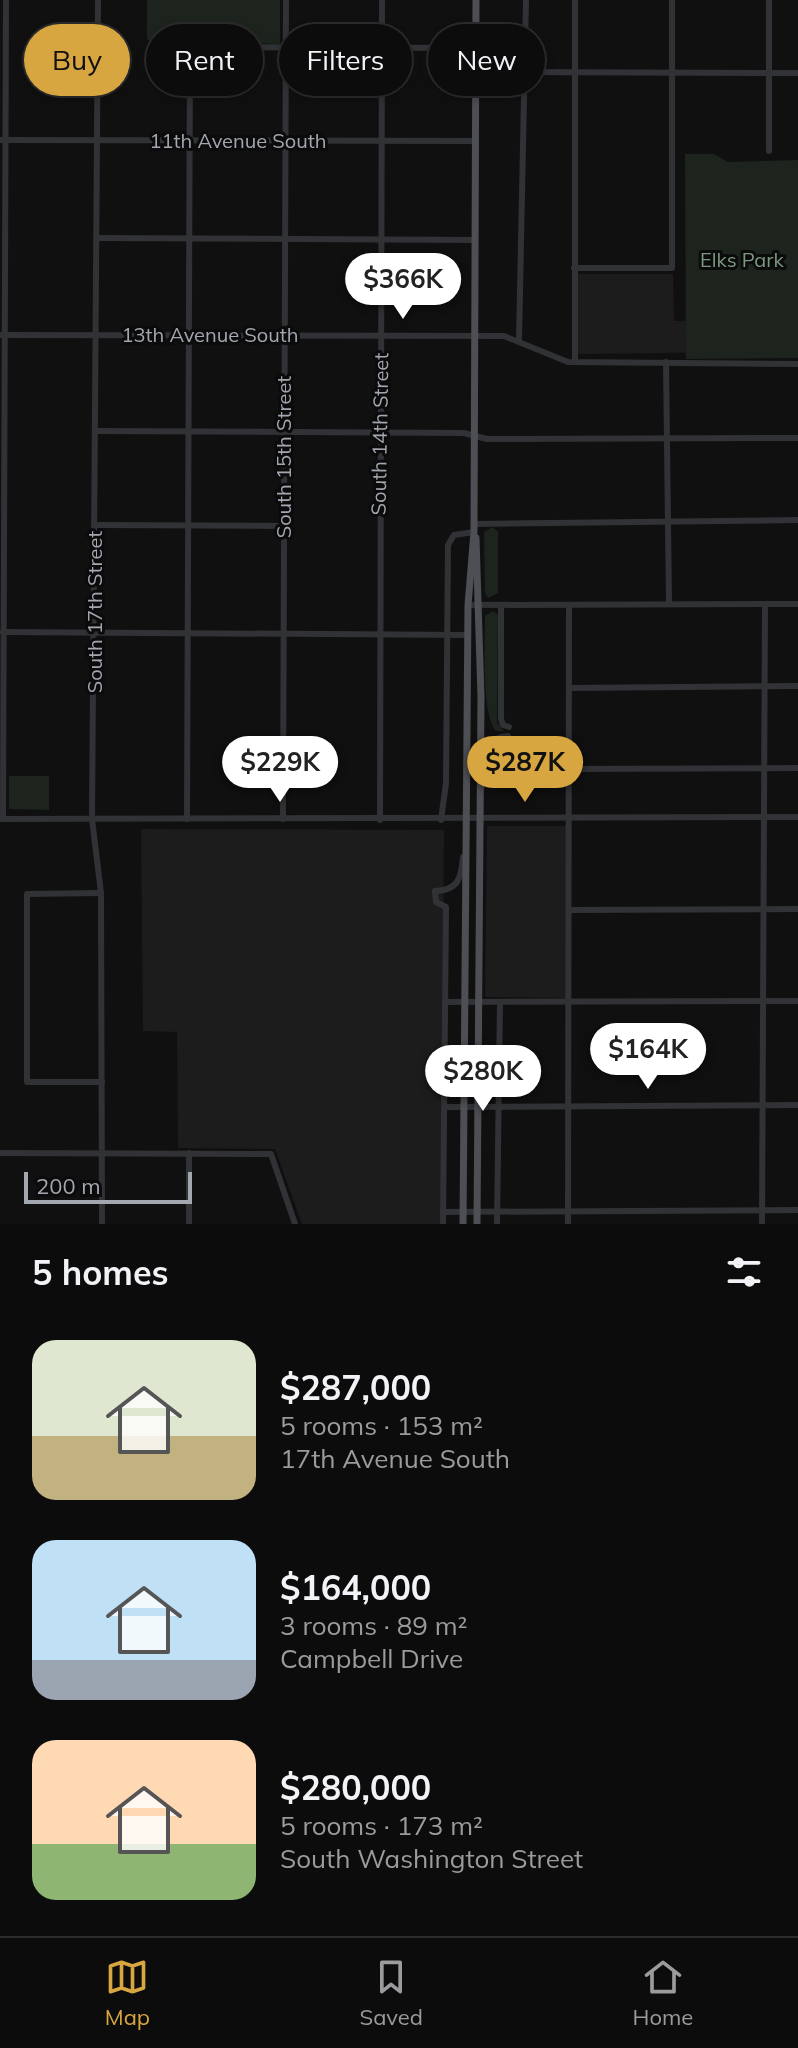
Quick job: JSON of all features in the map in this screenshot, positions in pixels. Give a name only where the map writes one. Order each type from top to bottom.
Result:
[{"type":"main road","points":[[476,0],[476,24]]},
{"type":"main road","points":[[476,96],[474,528],[480,605],[481,789],[477,1224]]},
{"type":"main road","points":[[463,1224],[468,605],[474,528]]},
{"type":"street","points":[[6,0],[2,140],[2,819],[798,817]]},
{"type":"street","name":"South 17th Street","points":[[98,0],[96,632],[92,819],[101,893],[102,1224]]},
{"type":"street","name":"South 15th Street","points":[[286,0],[286,24]]},
{"type":"street","name":"South 14th Street","points":[[382,0],[382,24]]},
{"type":"street","points":[[526,0],[526,24]]},
{"type":"street","points":[[575,0],[575,362]]},
{"type":"street","points":[[574,268],[672,268],[672,0]]},
{"type":"street","points":[[769,0],[769,151]]},
{"type":"street","points":[[187,819],[190,47],[279,47]]},
{"type":"street","points":[[545,72],[798,73]]},
{"type":"street","name":"South 15th Street","points":[[283,819],[285,96]]},
{"type":"street","name":"South 14th Street","points":[[380,820],[381,96]]},
{"type":"street","points":[[519,340],[525,96]]},
{"type":"street","name":"11th Avenue South","points":[[2,140],[476,141]]},
{"type":"street","points":[[97,238],[475,240]]},
{"type":"street","name":"13th Avenue South","points":[[2,335],[475,336],[519,340],[555,359],[575,362],[798,364]]},
{"type":"street","points":[[666,362],[669,604]]},
{"type":"street","points":[[97,431],[380,432],[474,435],[487,439],[798,438]]},
{"type":"street","points":[[441,820],[446,783],[448,545],[455,535],[474,528],[668,520],[798,520]]},
{"type":"street","points":[[96,525],[284,526]]},
{"type":"street","points":[[762,1224],[765,604]]},
{"type":"street","points":[[468,605],[798,604]]},
{"type":"street","points":[[501,605],[500,714],[502,724],[509,727]]},
{"type":"street","points":[[568,1224],[569,605]]},
{"type":"street","points":[[2,632],[468,635]]},
{"type":"street","points":[[569,688],[798,686]]},
{"type":"street","points":[[481,789],[488,747],[494,739],[508,736]]},
{"type":"street","points":[[569,769],[798,768]]},
{"type":"street","points":[[443,1224],[446,907],[436,902],[435,891],[451,889],[458,883],[467,843]]},
{"type":"street","points":[[101,893],[27,894],[27,1082],[102,1082]]},
{"type":"street","points":[[570,910],[798,909]]},
{"type":"street","points":[[445,1002],[798,1001]]},
{"type":"street","points":[[497,1224],[500,1002]]},
{"type":"street","points":[[445,1107],[798,1105]]},
{"type":"street","points":[[0,1153],[271,1154],[295,1224]]},
{"type":"street","points":[[189,1153],[189,1224]]},
{"type":"street","points":[[443,1212],[798,1210]]},
{"type":"shaded area","points":[[574,274],[673,274],[674,321],[741,321],[740,352],[575,354]]},
{"type":"shaded area","points":[[487,826],[567,826],[566,998],[485,997]]},
{"type":"shaded area","points":[[141,829],[444,830],[441,1224],[302,1224],[275,1149],[178,1148],[177,1032],[143,1031]]},
{"type":"green space","points":[[147,0],[280,0],[279,44],[263,43],[263,24],[147,24]]},
{"type":"green space","name":"Elks Park","points":[[685,154],[714,154],[728,162],[798,160],[798,358],[686,359]]},
{"type":"green space","points":[[493,527],[498,532],[498,593],[489,598],[485,594],[484,532]]},
{"type":"green space","points":[[493,611],[498,615],[497,723],[504,731],[496,731],[491,722],[486,694],[485,616]]},
{"type":"green space","points":[[9,776],[49,776],[49,810],[9,809]]}]
